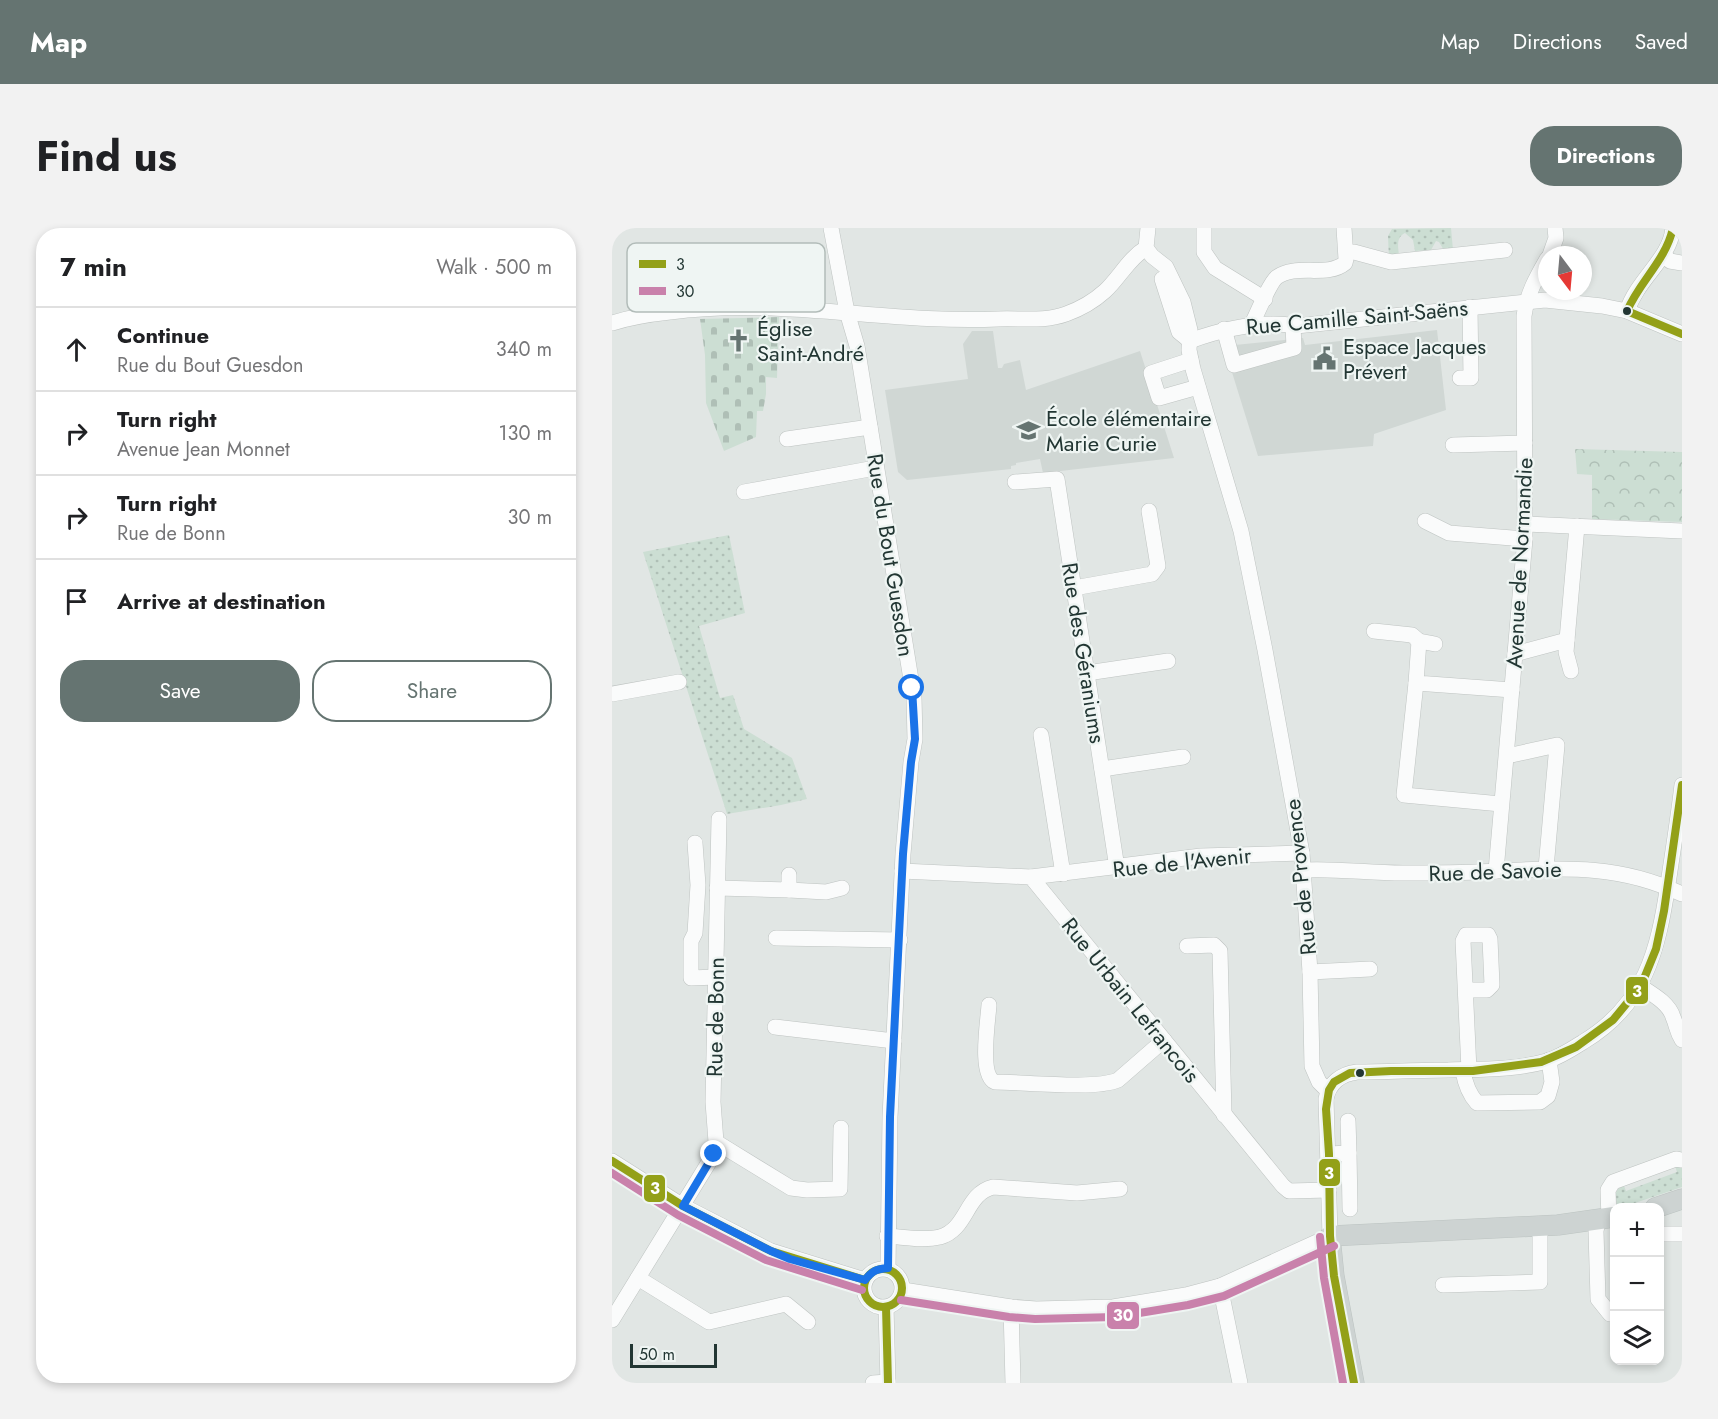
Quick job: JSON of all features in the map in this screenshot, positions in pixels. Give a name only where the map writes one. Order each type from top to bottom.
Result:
[{"type":"main road","points":[[1664,1205],[1682,1198]]},
{"type":"main road","points":[[1354,1383],[1334,1276],[1330,1236],[1540,1226],[1607,1219]]},
{"type":"street","name":"Rue du Bout Guesdon","points":[[831,228],[847,312],[857,346],[914,698],[915,739],[902,871],[894,1041],[887,1236],[888,1268]]},
{"type":"street","points":[[825,311],[883,314],[898,318],[975,321],[1050,318],[1083,306],[1105,291],[1130,262],[1146,248],[1148,228]]},
{"type":"street","points":[[1204,228],[1204,252],[1215,268],[1265,299]]},
{"type":"street","points":[[1251,326],[1275,278],[1287,273],[1341,266],[1346,259],[1344,228]]},
{"type":"street","points":[[1553,246],[1556,238],[1555,228]]},
{"type":"street","points":[[1627,310],[1635,290],[1664,255],[1675,232]]},
{"type":"street","name":"Rue de Provence","points":[[1146,248],[1159,263],[1159,272],[1167,289],[1179,332],[1190,341],[1191,360],[1198,387],[1241,531],[1302,853],[1310,972],[1312,1066],[1319,1082],[1327,1090]]},
{"type":"street","points":[[1354,252],[1391,262],[1505,250]]},
{"type":"street","points":[[1664,255],[1670,261],[1682,263]]},
{"type":"street","name":"Avenue de Normandie","points":[[1496,871],[1525,531],[1524,316],[1526,302],[1538,275]]},
{"type":"street","name":"Rue Camille Saint-Saëns","points":[[1190,341],[1224,329],[1293,325],[1545,300],[1627,310],[1682,334]]},
{"type":"street","points":[[1460,378],[1471,378],[1470,308]]},
{"type":"street","points":[[612,323],[667,312]]},
{"type":"street","points":[[1224,329],[1234,365],[1294,348],[1293,325]]},
{"type":"street","points":[[1191,360],[1151,373],[1159,398],[1198,387]]},
{"type":"street","points":[[787,439],[870,427]]},
{"type":"street","points":[[1453,445],[1525,443]]},
{"type":"street","points":[[744,492],[875,468]]},
{"type":"street","name":"Rue des Géraniums","points":[[1015,482],[1057,479],[1117,868]]},
{"type":"street","points":[[1074,588],[1152,573],[1158,566],[1149,511]]},
{"type":"street","points":[[1425,521],[1449,533],[1525,531],[1577,526],[1682,531]]},
{"type":"street","points":[[1571,671],[1566,652],[1577,526]]},
{"type":"street","points":[[1374,631],[1412,635],[1427,642],[1416,683],[1404,795],[1502,804]]},
{"type":"street","points":[[1515,654],[1567,640]]},
{"type":"street","points":[[1087,673],[1168,661]]},
{"type":"street","points":[[612,694],[680,682]]},
{"type":"street","points":[[1416,683],[1512,690]]},
{"type":"street","points":[[1041,735],[1063,874]]},
{"type":"street","points":[[1507,756],[1557,744],[1546,868]]},
{"type":"street","points":[[1101,769],[1184,757]]},
{"type":"street","points":[[903,1290],[1011,1307],[1060,1310],[1113,1307],[1186,1295],[1220,1286],[1330,1236],[1327,1090],[1338,1078],[1350,1073],[1513,1068],[1549,1060],[1572,1049],[1600,1030],[1629,1001],[1640,986],[1656,947],[1665,910],[1682,785]]},
{"type":"street","name":"Rue de Bonn","points":[[612,1320],[714,1154],[716,1142],[713,1102],[719,819]]},
{"type":"street","points":[[695,843],[698,885],[695,933],[691,941],[691,978],[716,977]]},
{"type":"street","name":"Rue de l'Avenir","points":[[1031,877],[1201,856],[1302,853]]},
{"type":"street","name":"Rue de Savoie","points":[[1304,870],[1403,873],[1546,868],[1602,870],[1668,887],[1682,894]]},
{"type":"street","points":[[902,871],[1031,877]]},
{"type":"street","name":"Rue Urbain Lefrancois","points":[[1031,877],[1282,1186],[1289,1191],[1329,1190]]},
{"type":"street","points":[[698,885],[717,887],[789,882],[826,892],[842,888]]},
{"type":"street","points":[[776,938],[900,940]]},
{"type":"street","points":[[1187,946],[1214,945],[1220,951],[1224,1115]]},
{"type":"street","points":[[1310,972],[1370,969]]},
{"type":"street","points":[[1640,986],[1678,1015],[1675,1028],[1682,1040]]},
{"type":"street","points":[[1466,990],[1465,1083],[1471,1096],[1478,1103],[1540,1102],[1548,1096],[1552,1082],[1549,1060]]},
{"type":"street","points":[[990,1005],[986,1066],[989,1077],[996,1082],[1095,1084],[1112,1082],[1118,1080],[1164,1040]]},
{"type":"street","points":[[775,1027],[894,1041]]},
{"type":"street","points":[[1348,1121],[1350,1209]]},
{"type":"street","points":[[716,1142],[792,1188],[840,1189],[841,1128]]},
{"type":"street","points":[[1329,1154],[1349,1153]]},
{"type":"street","points":[[1610,1314],[1598,1299],[1596,1231],[1607,1219],[1608,1190],[1613,1182],[1676,1159],[1682,1160]]},
{"type":"street","points":[[612,1161],[683,1206],[771,1251],[790,1259],[865,1280]]},
{"type":"street","points":[[887,1236],[931,1238],[946,1234],[958,1226],[976,1195],[993,1187],[1077,1193],[1120,1189]]},
{"type":"street","points":[[1443,1285],[1540,1282],[1540,1226]]},
{"type":"street","points":[[1664,1234],[1682,1234]]},
{"type":"street","points":[[888,1268],[900,1277],[903,1290],[897,1302],[880,1307],[869,1301],[864,1288],[865,1280],[871,1272],[888,1268]]},
{"type":"street","points":[[638,1278],[709,1322],[786,1304],[808,1322]]},
{"type":"street","points":[[1220,1286],[1240,1383]]},
{"type":"street","points":[[873,1383],[888,1383],[886,1307]]},
{"type":"street","points":[[1011,1307],[1013,1383]]},
{"type":"shaded area","points":[[1437,330],[1446,410],[1374,434],[1373,446],[1258,456],[1226,353],[1235,345],[1303,338],[1305,345]]},
{"type":"shaded area","name":"École élémentaire Marie Curie","points":[[972,331],[993,331],[998,368],[1020,360],[1026,390],[1140,351],[1174,458],[1043,473],[1040,459],[1016,463],[1011,466],[1011,469],[907,480],[898,472],[885,390],[968,379],[963,344]]},
{"type":"green space","points":[[1451,228],[1453,250],[1445,252],[1436,241],[1431,250],[1415,251],[1413,240],[1405,233],[1399,240],[1399,255],[1389,260],[1388,236],[1392,229]]},
{"type":"green space","points":[[779,317],[777,378],[766,377],[763,411],[757,411],[756,437],[724,451],[706,403],[705,355],[700,319]]},
{"type":"green space","points":[[1575,449],[1682,452],[1682,522],[1592,519],[1592,475],[1577,474]]},
{"type":"green space","points":[[729,535],[745,613],[699,626],[720,698],[733,695],[744,729],[792,758],[807,799],[727,814],[643,552]]},
{"type":"green space","points":[[1675,1166],[1682,1166],[1682,1187],[1635,1203],[1617,1203],[1616,1194],[1620,1187],[1624,1186],[1626,1191],[1677,1172]]},
{"type":"transit line","name":"3","points":[[1627,311],[1665,250],[1673,228]]},
{"type":"transit line","name":"3","points":[[1627,311],[1682,334]]},
{"type":"transit line","name":"3","points":[[1354,1383],[1334,1276],[1330,1236],[1326,1109],[1329,1090],[1334,1082],[1350,1073],[1473,1071],[1541,1062],[1576,1047],[1613,1020],[1641,986],[1656,949],[1664,911],[1682,785]]},
{"type":"transit line","name":"3","points":[[612,1161],[683,1206],[771,1251],[865,1280]]},
{"type":"transit line","name":"30","points":[[612,1173],[678,1215],[766,1260],[862,1290]]},
{"type":"transit line","name":"30","points":[[1320,1237],[1324,1278],[1343,1383]]},
{"type":"transit line","name":"30","points":[[901,1300],[1009,1317],[1035,1319],[1115,1317],[1188,1305],[1224,1296],[1334,1246]]},
{"type":"transit line","name":"3","points":[[883,1269],[897,1274],[902,1288],[897,1302],[883,1307],[869,1302],[864,1288],[869,1274],[883,1269]]},
{"type":"transit line","name":"3","points":[[886,1307],[888,1383]]},
{"type":"place","name":"Église Saint-André","points":[[739,341]]},
{"type":"place","name":"Espace Jacques Prévert","points":[[1325,359]]},
{"type":"place","name":"École élémentaire Marie Curie","points":[[1028,431]]},
{"type":"route","points":[[714,1154],[683,1206],[790,1259],[865,1280],[871,1272],[888,1268],[890,1117],[903,854],[915,739],[912,688]]}]
